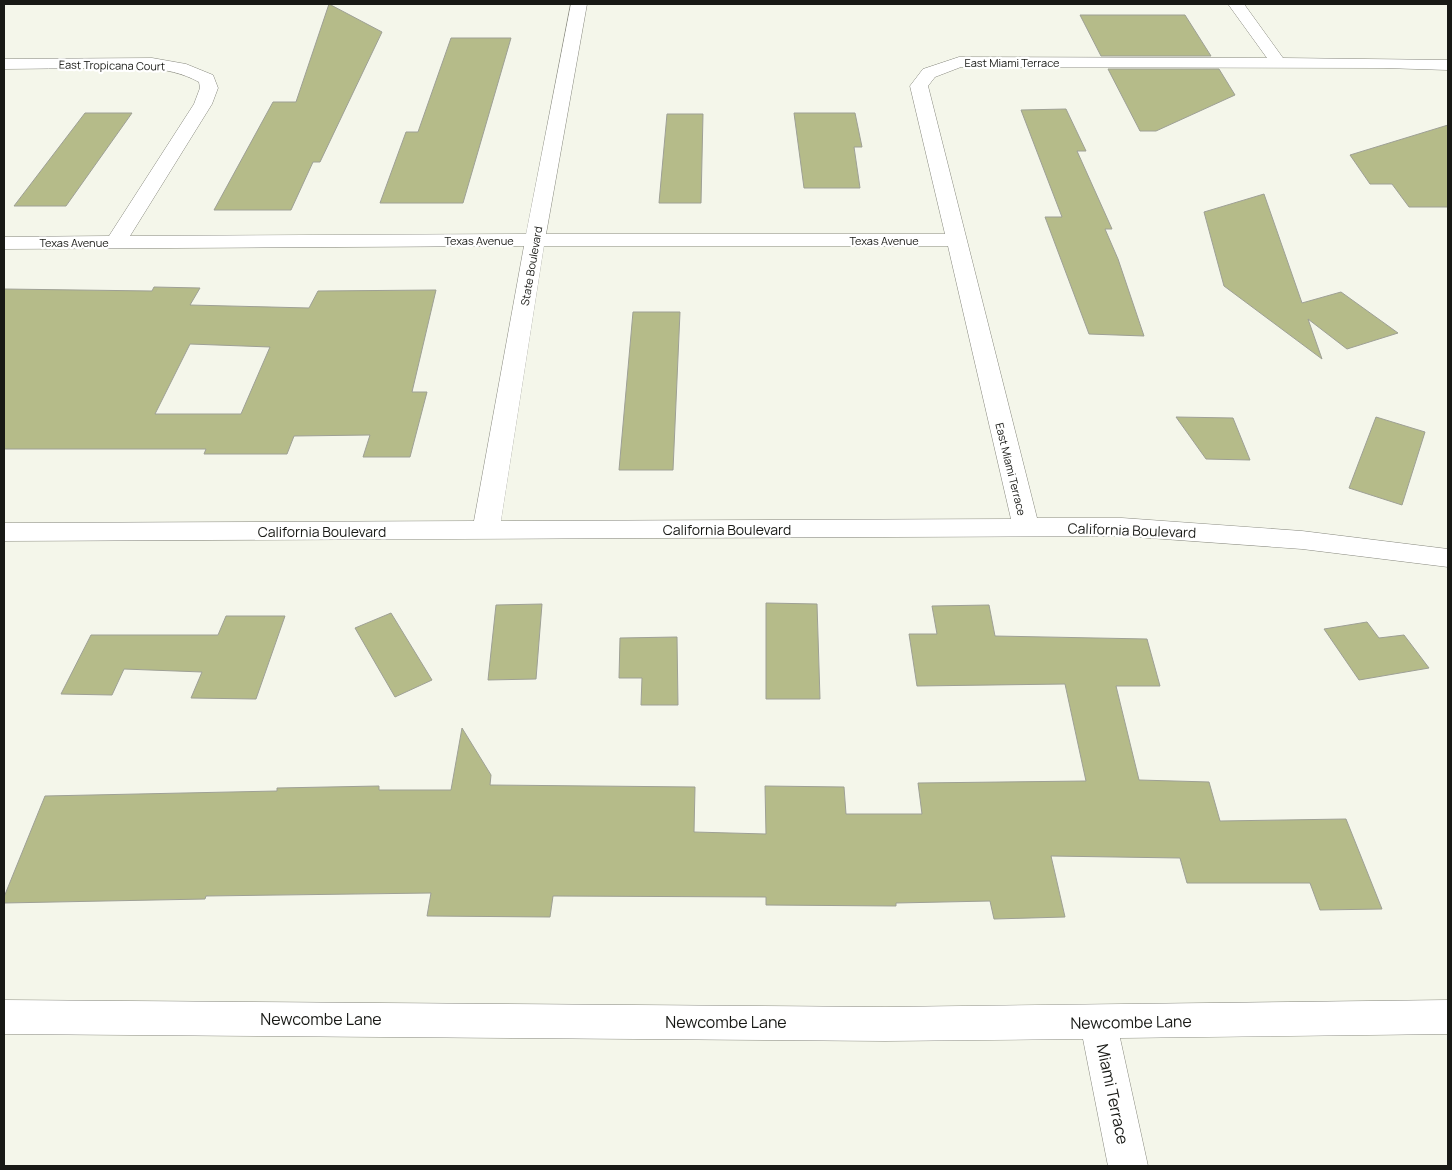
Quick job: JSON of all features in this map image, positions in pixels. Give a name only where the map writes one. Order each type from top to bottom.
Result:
[{"type":"street","name":"State Boulevard","points":[[486,530],[535,240],[579,4]]},
{"type":"street","points":[[1236,4],[1278,62]]},
{"type":"street","name":"East Miami Terrace","points":[[1026,528],[919,86],[929,73],[959,62],[1278,62],[1448,65]]},
{"type":"street","name":"East Tropicana Court","points":[[4,64],[141,63],[174,66],[195,72],[207,79],[210,88],[204,104],[116,242]]},
{"type":"street","name":"Texas Avenue","points":[[4,243],[955,240]]},
{"type":"street","name":"California Boulevard","points":[[4,532],[1122,527],[1302,540],[1448,558]]},
{"type":"street","name":"Newcombe Lane","points":[[4,1017],[885,1024],[1448,1017]]},
{"type":"street","name":"Miami Terrace","points":[[1098,1022],[1128,1166]]},
{"type":"building","points":[[329,4],[382,32],[320,162],[313,162],[291,210],[214,210],[273,102],[296,102]]},
{"type":"building","points":[[1080,15],[1185,15],[1211,56],[1101,56]]},
{"type":"building","points":[[451,38],[511,38],[463,203],[380,203],[406,132],[418,132]]},
{"type":"building","points":[[1108,69],[1219,69],[1235,95],[1156,131],[1140,131]]},
{"type":"building","points":[[1066,109],[1086,151],[1077,151],[1112,229],[1105,229],[1118,259],[1144,336],[1089,334],[1045,217],[1062,217],[1021,110]]},
{"type":"building","points":[[85,113],[132,113],[66,206],[14,206]]},
{"type":"building","points":[[794,113],[855,113],[862,147],[854,147],[860,188],[804,188]]},
{"type":"building","points":[[667,114],[703,114],[701,203],[659,203]]},
{"type":"building","points":[[1448,125],[1448,207],[1409,207],[1392,184],[1370,184],[1350,155]]},
{"type":"building","points":[[1264,194],[1302,303],[1341,292],[1398,333],[1347,349],[1308,319],[1322,359],[1224,286],[1204,212]]},
{"type":"building","points":[[154,287],[200,288],[190,305],[309,308],[318,291],[436,290],[412,392],[427,392],[410,457],[363,457],[370,435],[294,436],[287,454],[204,454],[206,449],[4,449],[4,289],[152,291]],"holes":[[[190,344],[270,347],[241,414],[155,414]]]},
{"type":"building","points":[[633,312],[680,312],[673,470],[619,470]]},
{"type":"building","points":[[1176,417],[1233,418],[1250,460],[1206,459]]},
{"type":"building","points":[[1376,417],[1425,432],[1402,505],[1349,488]]},
{"type":"building","points":[[766,603],[817,604],[820,699],[766,699]]},
{"type":"building","points":[[542,604],[536,679],[488,680],[496,605]]},
{"type":"building","points":[[989,605],[995,636],[1147,639],[1160,686],[1116,686],[1139,780],[1209,782],[1220,821],[1346,819],[1382,909],[1320,910],[1310,883],[1187,883],[1180,858],[1051,856],[1065,917],[994,919],[990,901],[896,903],[896,906],[766,905],[766,897],[553,896],[550,917],[427,916],[431,893],[206,896],[205,899],[4,903],[4,897],[45,796],[277,791],[277,788],[379,786],[379,790],[451,790],[462,728],[491,775],[490,785],[695,787],[694,832],[766,834],[765,786],[844,787],[846,814],[922,814],[918,783],[1086,781],[1065,684],[917,686],[909,634],[937,634],[932,606]]},
{"type":"building","points":[[391,613],[432,680],[395,697],[355,628]]},
{"type":"building","points":[[226,616],[285,616],[256,699],[191,698],[202,672],[124,669],[112,695],[61,694],[91,635],[218,635]]},
{"type":"building","points":[[1367,622],[1379,638],[1404,635],[1429,668],[1359,680],[1324,629]]},
{"type":"building","points":[[677,637],[678,705],[641,705],[642,678],[619,678],[620,638]]}]
